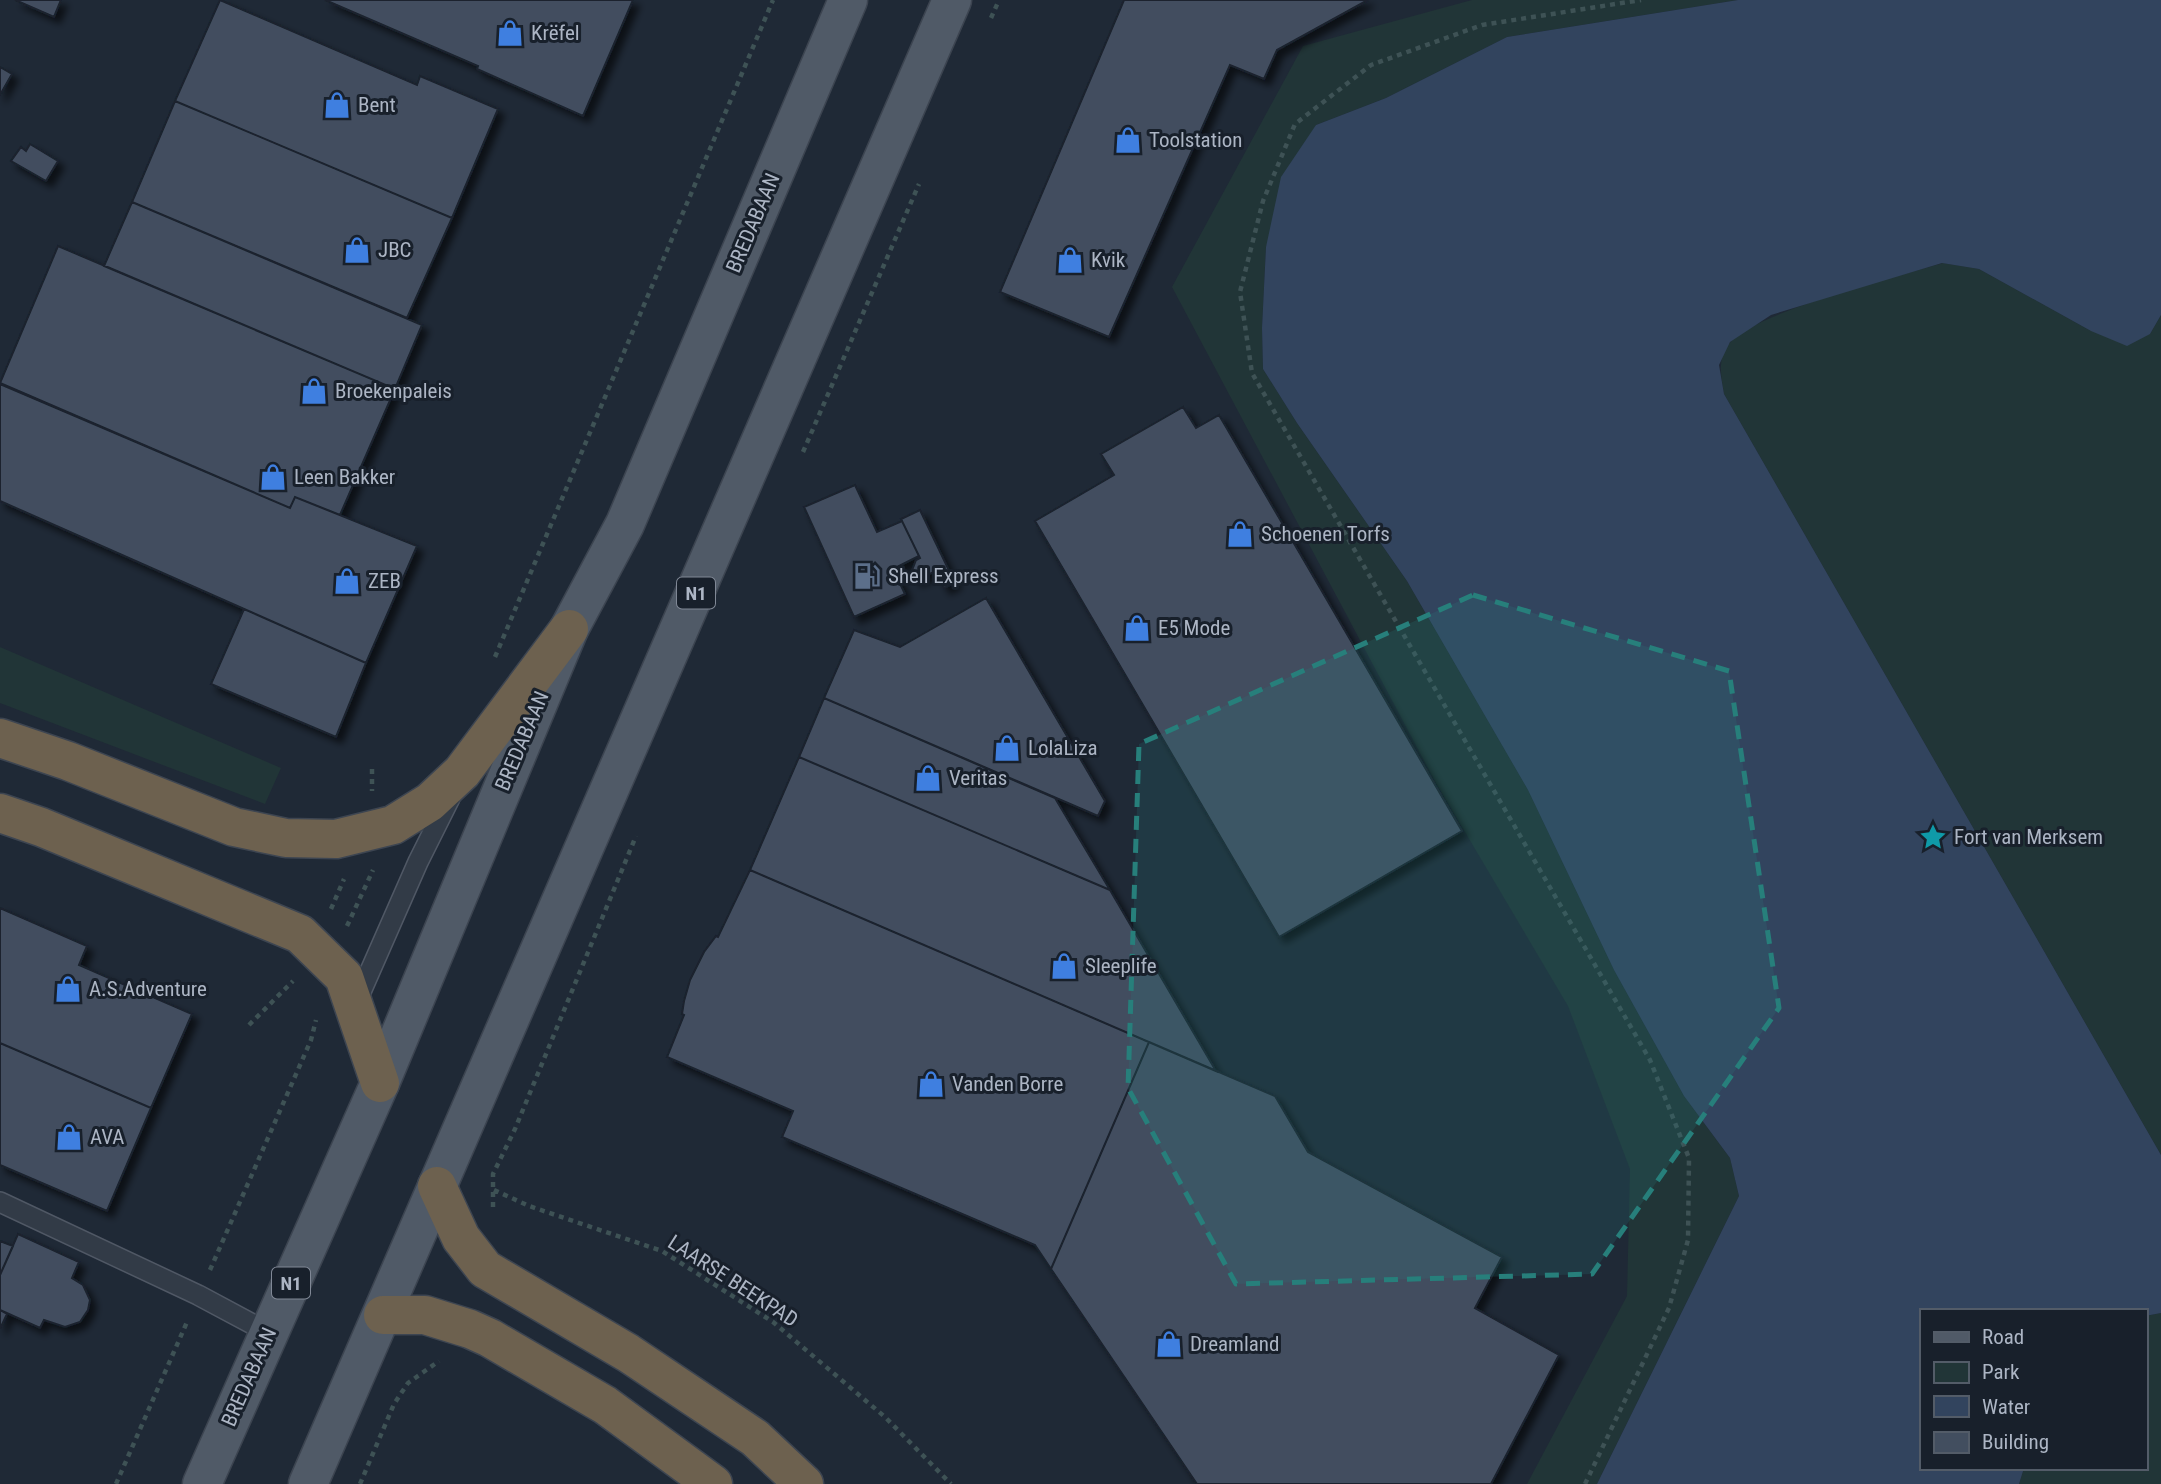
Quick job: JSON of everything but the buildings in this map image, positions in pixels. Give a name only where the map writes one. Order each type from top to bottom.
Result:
[{"type":"highway","points":[[0,738],[68,761],[234,827],[286,838],[336,839],[393,825],[430,802],[462,772],[569,629]]},
{"type":"highway","points":[[0,813],[41,827],[300,934],[344,977],[380,1083]]},
{"type":"highway","points":[[437,1186],[461,1238],[485,1269],[628,1353],[755,1438],[804,1484]]},
{"type":"highway","points":[[383,1315],[425,1315],[490,1338],[605,1405],[713,1484]]},
{"type":"main road","name":"BREDABAAN","points":[[202,1484],[380,1083],[569,629],[625,524],[848,0]]},
{"type":"main road","name":"N1","points":[[308,1484],[952,0]]},
{"type":"lane","points":[[354,1007],[418,862],[462,772]]},
{"type":"lane","points":[[0,1202],[198,1295],[269,1333]]},
{"type":"path","points":[[988,26],[999,0]]},
{"type":"path","points":[[1585,1484],[1669,1308],[1688,1240],[1689,1158],[1650,1060],[1252,373],[1240,292],[1263,201],[1295,124],[1371,65],[1482,24],[1641,0]]},
{"type":"path","points":[[801,456],[922,178]]},
{"type":"path","name":"LAARSE BEEKPAD","points":[[638,833],[515,1129],[493,1174],[494,1190],[529,1206],[662,1251],[773,1322],[885,1417],[951,1484]]},
{"type":"path","points":[[330,910],[348,872]]},
{"type":"path","points":[[249,1025],[300,973]]},
{"type":"highlighted area","points":[[1473,595],[1729,671],[1779,1008],[1592,1274],[1236,1284],[1128,1088],[1139,744]]},
{"type":"green space","points":[[1472,0],[1738,0],[1507,37],[1386,98],[1316,125],[1266,247],[1263,369],[1297,423],[1407,581],[1528,790],[1614,970],[1684,1096],[1730,1158],[1739,1196],[1597,1484],[1527,1484],[1627,1296],[1630,1169],[1568,1006],[1436,783],[1172,287],[1303,46]]},
{"type":"green space","points":[[1943,263],[1979,269],[2091,331],[2150,334],[2161,315],[2161,1155],[1724,394],[1721,368],[1723,356],[1729,344],[1743,332],[1795,308]]},
{"type":"green space","points":[[0,647],[281,768],[265,804],[0,703]]},
{"type":"green space","points":[[2161,1313],[2161,1484],[2019,1484],[2023,1470],[2147,1470],[2147,1316]]},
{"type":"water","points":[[1738,0],[2161,0],[2161,315],[2150,334],[2127,346],[2091,331],[1979,269],[1942,263],[1771,315],[1730,342],[1719,365],[1724,394],[2161,1155],[2161,1313],[2147,1316],[2147,1309],[1920,1309],[1920,1470],[2023,1470],[2019,1484],[1597,1484],[1739,1196],[1730,1158],[1684,1096],[1614,970],[1528,790],[1407,581],[1297,423],[1263,369],[1266,247],[1281,177],[1316,125],[1386,98],[1507,37]]},
{"type":"place","name":"Krëfel","points":[[510,33]]},
{"type":"place","name":"Bent","points":[[337,105]]},
{"type":"place","name":"Toolstation","points":[[1128,140]]},
{"type":"place","name":"JBC","points":[[357,250]]},
{"type":"place","name":"Kvik","points":[[1070,260]]},
{"type":"place","name":"Broekenpaleis","points":[[314,391]]},
{"type":"place","name":"Leen Bakker","points":[[273,477]]},
{"type":"place","name":"Schoenen Torfs","points":[[1240,534]]},
{"type":"place","name":"Shell Express","points":[[867,576]]},
{"type":"place","name":"ZEB","points":[[347,581]]},
{"type":"place","name":"E5 Mode","points":[[1137,628]]},
{"type":"place","name":"LolaLiza","points":[[1007,748]]},
{"type":"place","name":"Veritas","points":[[928,778]]},
{"type":"place","name":"Fort van Merksem","points":[[1933,837]]},
{"type":"place","name":"Sleeplife","points":[[1064,966]]},
{"type":"place","name":"A.S.Adventure","points":[[68,989]]},
{"type":"place","name":"Vanden Borre","points":[[931,1084]]},
{"type":"place","name":"AVA","points":[[69,1137]]},
{"type":"place","name":"Dreamland","points":[[1169,1344]]}]
